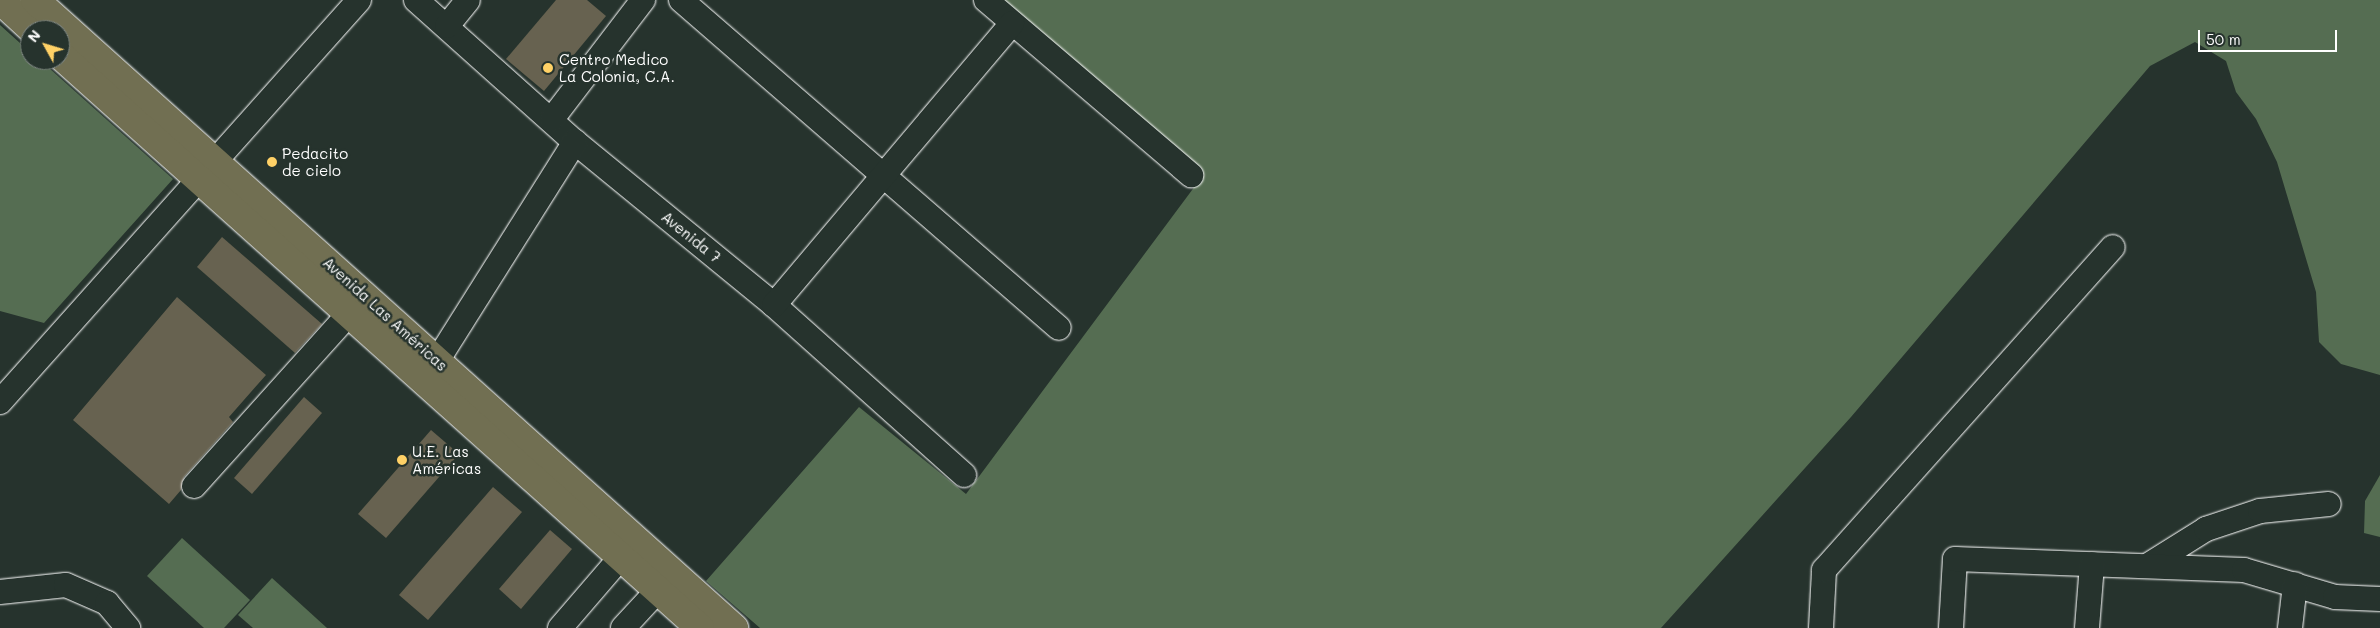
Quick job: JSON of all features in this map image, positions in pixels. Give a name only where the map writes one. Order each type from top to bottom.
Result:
[{"type":"main road","points":[[0,0],[21,20]]},
{"type":"main road","name":"Avenida Las Américas","points":[[35,0],[348,315],[621,558],[666,582],[734,628]]},
{"type":"main road","name":"Avenida Las Américas","points":[[70,63],[208,172],[437,360],[666,582],[700,628]]},
{"type":"street","points":[[0,402],[208,172],[359,0]]},
{"type":"street","name":"Avenida 7","points":[[416,0],[552,119],[575,142],[774,305],[964,475]]},
{"type":"street","points":[[447,26],[468,0]]},
{"type":"street","points":[[552,119],[643,0]]},
{"type":"street","points":[[680,0],[884,174],[1059,328]]},
{"type":"street","points":[[986,0],[1191,176]]},
{"type":"street","points":[[774,305],[1012,23]]},
{"type":"street","points":[[437,360],[575,142]]},
{"type":"street","points":[[1821,628],[1824,570],[2113,247]]},
{"type":"street","points":[[194,486],[348,315]]},
{"type":"street","points":[[2148,566],[2206,529],[2260,511],[2329,504]]},
{"type":"street","points":[[560,628],[621,558]]},
{"type":"street","points":[[1952,628],[1955,559],[2244,570],[2295,584],[2335,598],[2380,599]]},
{"type":"street","points":[[2087,628],[2092,564]]},
{"type":"street","points":[[623,628],[666,582]]},
{"type":"street","points":[[2290,628],[2295,584]]},
{"type":"street","points":[[0,592],[66,585],[106,603],[128,628]]},
{"type":"green space","points":[[999,0],[2380,0],[2380,375],[2341,364],[2319,342],[2316,292],[2277,162],[2256,119],[2236,92],[2226,61],[2195,42],[2150,66],[1851,417],[1661,628],[760,628],[706,581],[859,407],[966,494],[1201,178]]},
{"type":"green space","points":[[0,25],[20,43],[20,70],[51,70],[173,179],[44,323],[0,311]]},
{"type":"green space","points":[[2380,475],[2380,537],[2364,533],[2365,501]]},
{"type":"green space","points":[[182,538],[250,600],[224,628],[204,628],[147,576]]},
{"type":"green space","points":[[272,578],[327,628],[253,628],[238,615]]},
{"type":"building","points":[[556,0],[587,0],[606,16],[544,91],[506,59]]},
{"type":"building","points":[[222,237],[322,324],[295,353],[197,267]]},
{"type":"building","points":[[177,297],[266,375],[229,417],[233,422],[184,477],[181,490],[169,504],[73,420]]},
{"type":"building","points":[[304,397],[322,413],[252,494],[234,478]]},
{"type":"building","points":[[431,430],[459,454],[386,538],[358,514]]},
{"type":"building","points":[[493,487],[522,512],[428,620],[399,595]]},
{"type":"building","points":[[550,530],[572,549],[521,609],[499,589]]},
{"type":"place","name":"Centro Medico La Colonia, C.A.","points":[[548,68]]},
{"type":"place","name":"Pedacito de cielo","points":[[272,162]]},
{"type":"place","name":"U.E. Las Américas","points":[[402,460]]}]
